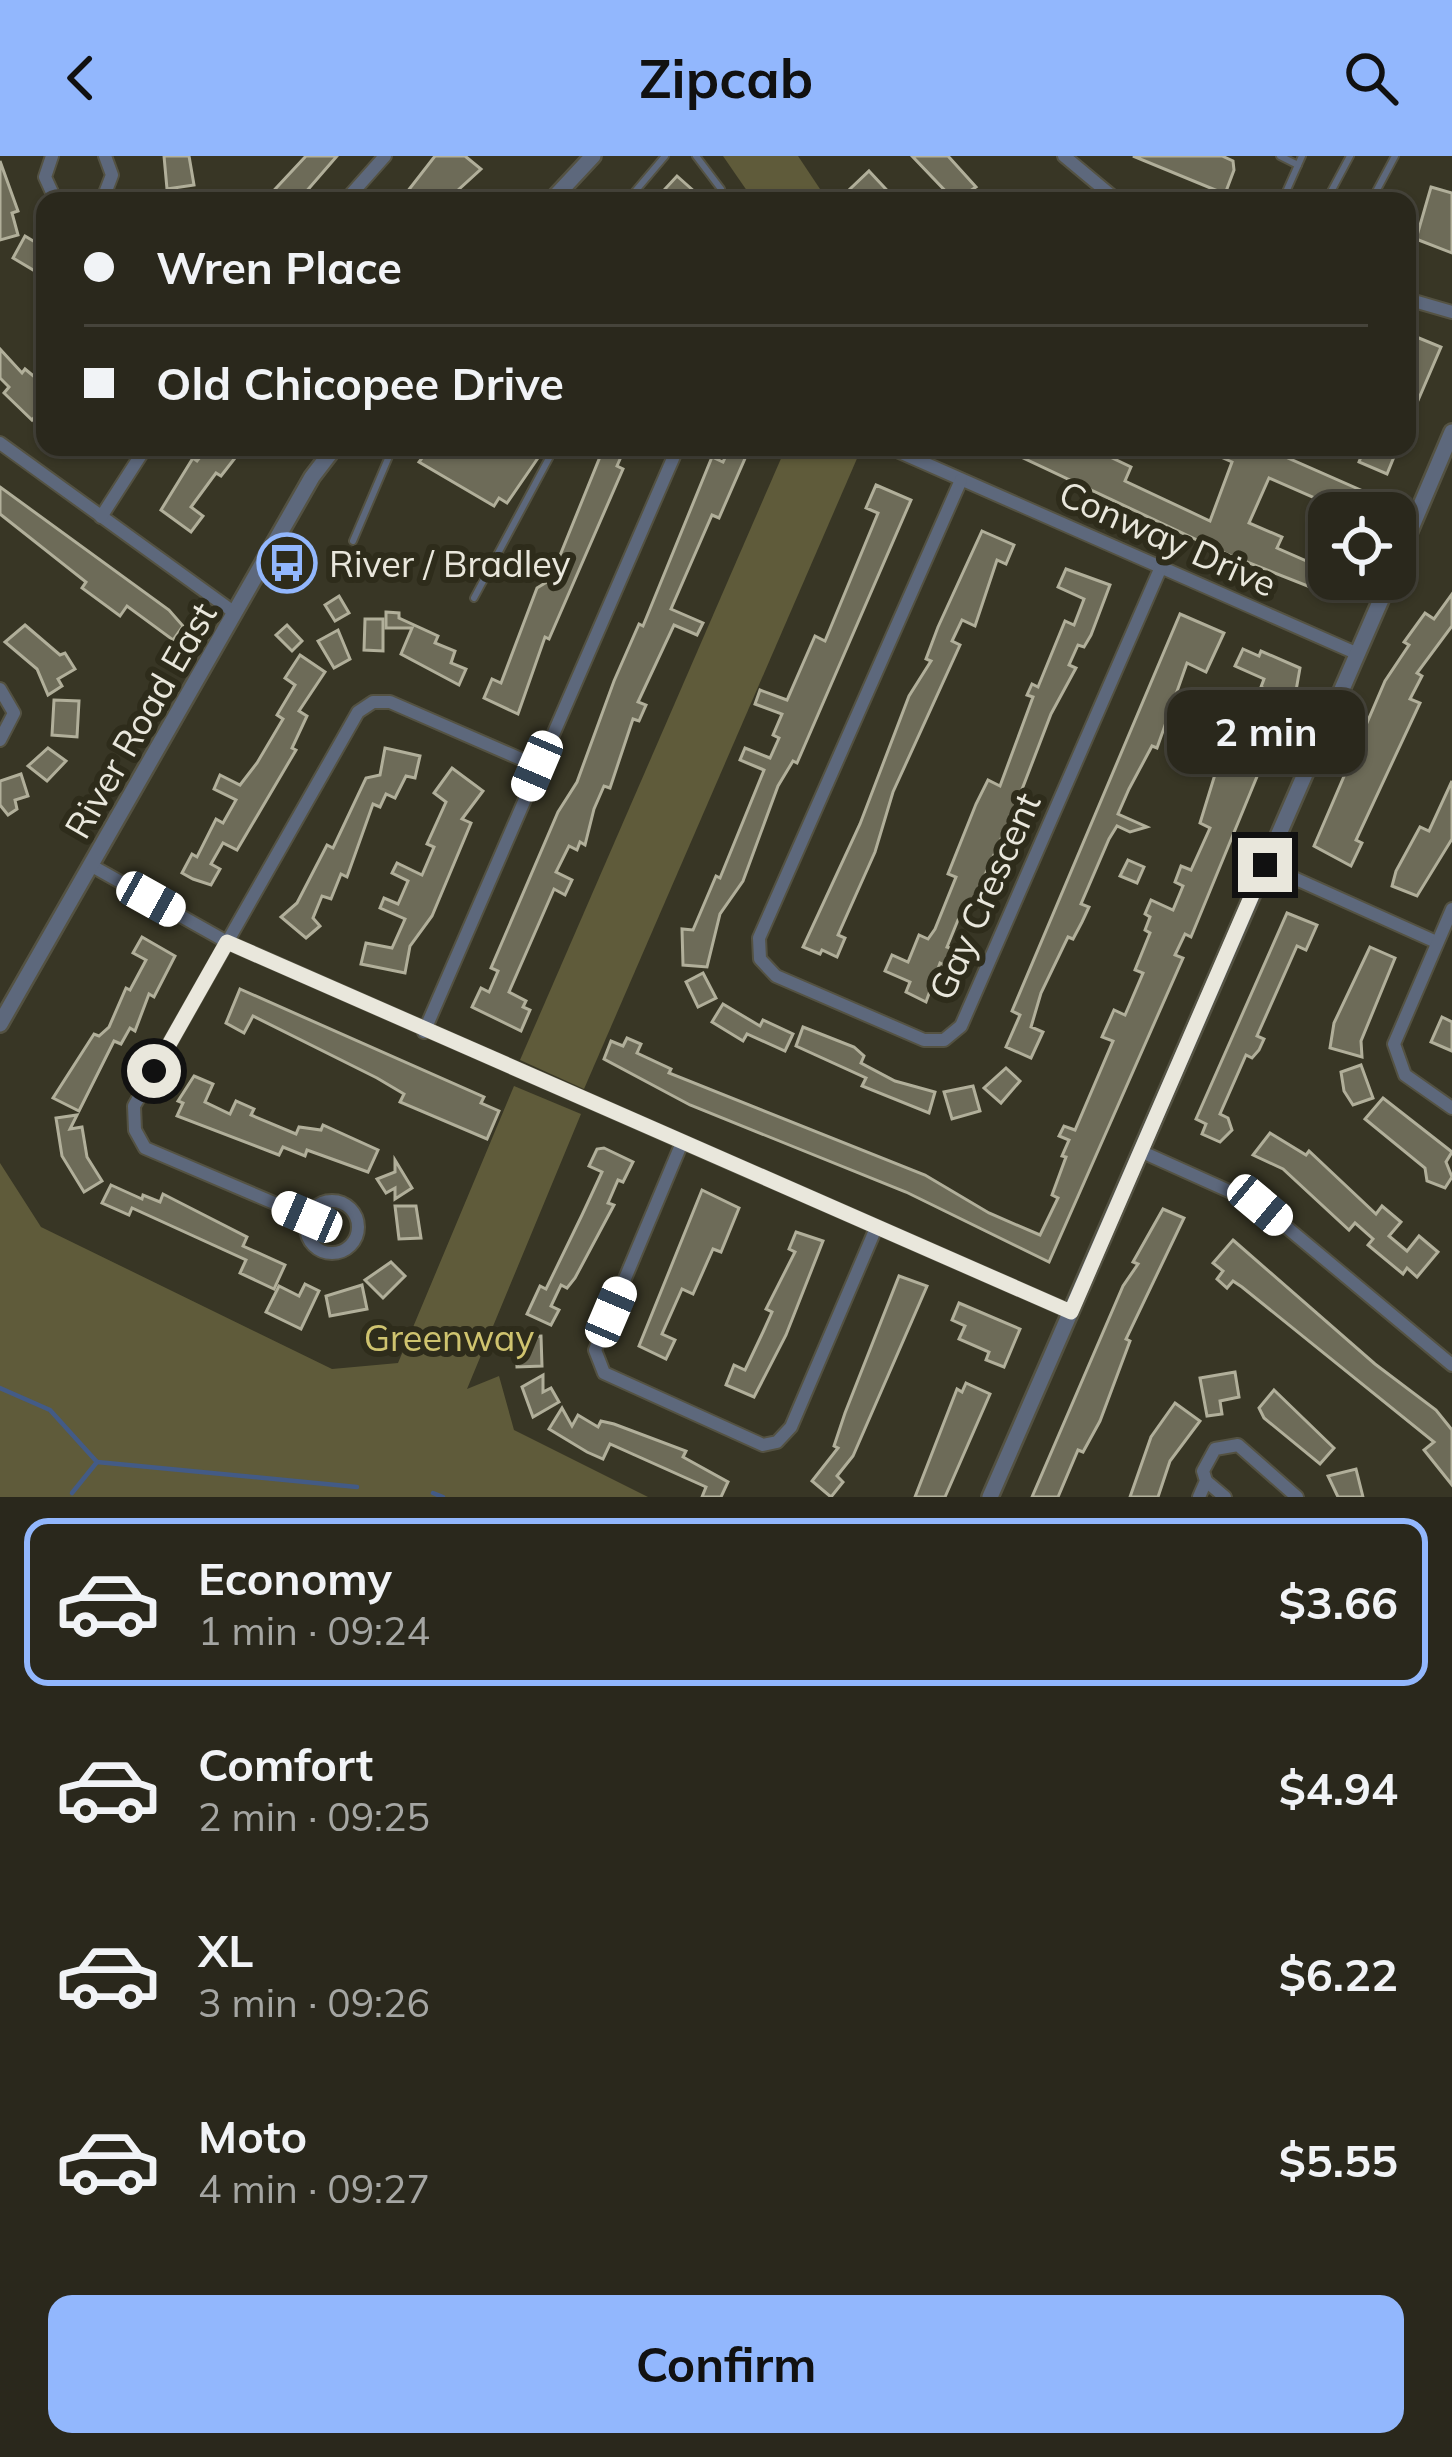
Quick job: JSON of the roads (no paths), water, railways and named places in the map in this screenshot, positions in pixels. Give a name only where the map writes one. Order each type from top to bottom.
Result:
[{"type":"street","points":[[52,156],[45,177],[52,192]]},
{"type":"street","points":[[105,156],[112,176],[106,192]]},
{"type":"street","points":[[353,192],[385,156]]},
{"type":"street","points":[[559,192],[593,156]]},
{"type":"street","points":[[1064,156],[1107,192]]},
{"type":"street","points":[[1416,301],[1452,312]]},
{"type":"street","points":[[1416,517],[1452,432]]},
{"type":"street","points":[[0,442],[236,613]]},
{"type":"street","points":[[100,518],[140,456]]},
{"type":"street","name":"River Road East","points":[[0,1024],[330,456]]},
{"type":"street","points":[[424,1031],[674,456]]},
{"type":"street","name":"Conway Drive","points":[[908,456],[1358,654]]},
{"type":"street","name":"Gay Crescent","points":[[961,480],[759,938],[760,959],[776,976],[902,1031],[923,1040],[944,1040],[961,1026],[1161,567]]},
{"type":"street","points":[[990,1497],[1381,600]]},
{"type":"street","points":[[0,689],[14,713],[0,740]]},
{"type":"street","points":[[307,1217],[145,1148],[135,1130],[134,1106],[358,712],[373,702],[391,702],[537,766]]},
{"type":"street","points":[[1265,865],[1434,941]]},
{"type":"street","points":[[92,866],[227,942],[681,1145],[1071,1312]]},
{"type":"street","points":[[1452,909],[1434,941],[1394,1044],[1405,1076],[1452,1108]]},
{"type":"street","points":[[681,1145],[595,1350],[596,1362],[604,1372],[764,1445],[777,1442],[791,1427],[876,1228]]},
{"type":"street","points":[[1140,1151],[1260,1205],[1452,1365]]},
{"type":"street","points":[[324,1202],[339,1202],[353,1212],[358,1232],[346,1249],[325,1252],[307,1236],[307,1217],[324,1202]]},
{"type":"street","points":[[1226,1497],[1207,1481],[1203,1471],[1215,1450],[1238,1444],[1298,1497]]},
{"type":"street","points":[[1199,1497],[1207,1481]]},
{"type":"lane","points":[[635,192],[665,156]]},
{"type":"lane","points":[[697,156],[722,189]]},
{"type":"lane","points":[[1280,156],[1300,160],[1286,192]]},
{"type":"lane","points":[[1331,192],[1350,156]]},
{"type":"lane","points":[[1376,192],[1395,156]]},
{"type":"lane","points":[[353,542],[389,456]]},
{"type":"lane","points":[[474,598],[550,456]]},
{"type":"waterway","points":[[0,1388],[50,1410],[97,1462]]},
{"type":"waterway","points":[[97,1462],[357,1487]]},
{"type":"waterway","points":[[72,1493],[97,1462]]},
{"type":"waterway","points":[[433,1493],[443,1497]]},
{"type":"place","name":"River / Bradley","points":[[287,563]]},
{"type":"park label","name":"Greenway","points":[[449,1337]]}]
